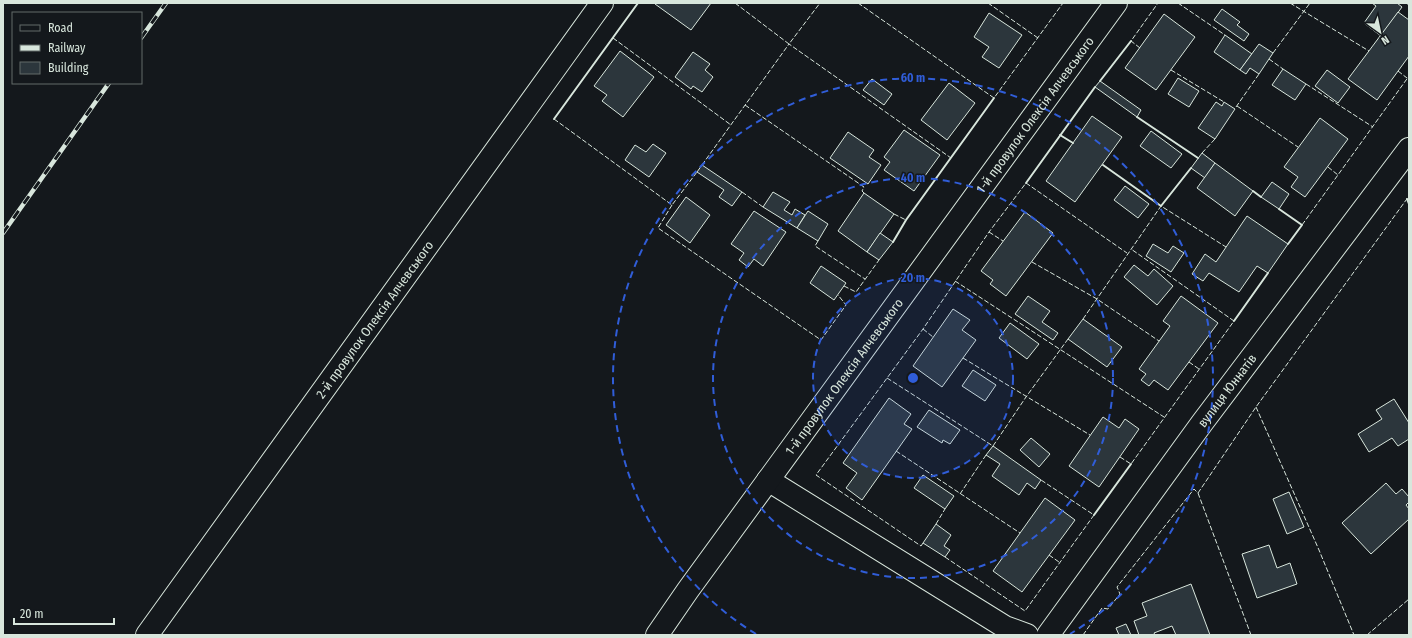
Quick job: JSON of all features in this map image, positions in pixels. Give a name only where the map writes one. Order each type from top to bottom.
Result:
[{"type":"street","name":"2-й провулок Олексія Алчевського","points":[[147,635],[602,3]]},
{"type":"street","name":"1-й провулок Олексія Алчевського","points":[[657,635],[688,590],[1116,3]]},
{"type":"street","name":"вулиця Юннатів","points":[[1048,635],[1202,423],[1409,149]]},
{"type":"street","points":[[768,480],[1005,627],[1027,635]]},
{"type":"building","points":[[711,3],[691,30],[655,4]]},
{"type":"building","points":[[1372,3],[1397,3],[1402,7],[1381,36],[1364,23],[1376,6]]},
{"type":"building","points":[[1222,9],[1240,22],[1237,25],[1249,34],[1244,41],[1214,20]]},
{"type":"building","points":[[1398,12],[1409,20],[1409,56],[1377,100],[1348,79]]},
{"type":"building","points":[[989,13],[1022,35],[999,68],[982,57],[989,47],[974,37]]},
{"type":"building","points":[[1164,14],[1195,37],[1156,90],[1125,68]]},
{"type":"building","points":[[1225,35],[1252,54],[1240,70],[1214,52]]},
{"type":"building","points":[[1259,44],[1273,53],[1259,74],[1250,68],[1246,74],[1240,70]]},
{"type":"building","points":[[620,51],[654,77],[623,117],[602,101],[607,95],[594,86]]},
{"type":"building","points":[[693,52],[710,64],[705,70],[713,77],[702,92],[693,86],[691,89],[675,77]]},
{"type":"building","points":[[1283,69],[1306,84],[1295,100],[1272,85]]},
{"type":"building","points":[[1327,70],[1350,87],[1338,103],[1315,86]]},
{"type":"building","points":[[1178,78],[1199,91],[1189,107],[1168,94]]},
{"type":"building","points":[[872,79],[892,94],[884,105],[863,90]]},
{"type":"building","points":[[1100,81],[1141,110],[1137,117],[1095,87]]},
{"type":"building","points":[[949,83],[975,103],[947,140],[921,120]]},
{"type":"building","points":[[1216,102],[1222,106],[1224,102],[1235,109],[1215,139],[1198,128]]},
{"type":"building","points":[[1092,116],[1122,137],[1075,202],[1046,181]]},
{"type":"building","points":[[1320,118],[1348,139],[1305,197],[1291,187],[1298,177],[1284,167]]},
{"type":"building","points":[[904,130],[940,155],[914,191],[884,170],[890,162],[884,157]]},
{"type":"building","points":[[1151,131],[1182,154],[1171,168],[1140,146]]},
{"type":"building","points":[[848,132],[874,150],[869,157],[881,165],[868,184],[830,158]]},
{"type":"building","points":[[653,144],[666,153],[649,177],[625,160],[635,145],[646,152]]},
{"type":"building","points":[[1202,153],[1215,163],[1205,178],[1191,168]]},
{"type":"building","points":[[1215,163],[1253,191],[1235,216],[1197,188]]},
{"type":"building","points":[[702,165],[742,192],[732,206],[719,197],[724,190],[697,172]]},
{"type":"building","points":[[1272,182],[1289,194],[1279,209],[1261,197]]},
{"type":"building","points":[[1125,186],[1149,204],[1138,218],[1114,200]]},
{"type":"building","points":[[773,192],[790,202],[784,210],[792,215],[795,209],[805,215],[797,228],[763,207]]},
{"type":"building","points":[[864,193],[894,214],[867,252],[838,231]]},
{"type":"building","points":[[686,197],[710,215],[690,243],[666,225]]},
{"type":"building","points":[[754,211],[786,232],[763,266],[754,259],[748,267],[739,260],[744,253],[731,244]]},
{"type":"building","points":[[808,211],[828,224],[818,241],[797,228]]},
{"type":"building","points":[[1025,212],[1053,233],[1006,296],[990,284],[993,280],[981,271]]},
{"type":"building","points":[[1247,216],[1288,244],[1268,273],[1257,266],[1239,292],[1209,273],[1203,281],[1192,274],[1205,254],[1216,262]]},
{"type":"building","points":[[880,233],[893,242],[879,260],[867,252]]},
{"type":"building","points":[[1153,244],[1168,253],[1173,246],[1184,253],[1171,272],[1146,256]]},
{"type":"building","points":[[1134,265],[1148,276],[1154,269],[1173,286],[1157,305],[1124,277]]},
{"type":"building","points":[[821,266],[846,283],[834,300],[810,283]]},
{"type":"building","points":[[1028,296],[1050,311],[1042,322],[1058,333],[1053,340],[1015,314]]},
{"type":"building","points":[[1181,296],[1218,323],[1168,390],[1154,380],[1149,386],[1141,380],[1146,374],[1139,369],[1170,326],[1163,321]]},
{"type":"building","points":[[953,309],[970,320],[962,330],[976,340],[942,387],[913,366]]},
{"type":"building","points":[[1083,319],[1122,347],[1107,367],[1068,339]]},
{"type":"building","points":[[1010,323],[1039,344],[1027,359],[999,338]]},
{"type":"building","points":[[973,370],[996,385],[985,401],[962,386]]},
{"type":"building","points":[[889,398],[911,414],[904,424],[912,429],[862,500],[846,488],[857,473],[843,463]]},
{"type":"building","points":[[1394,399],[1409,423],[1409,439],[1398,446],[1392,438],[1369,452],[1358,434],[1382,419],[1376,410]]},
{"type":"building","points":[[929,410],[960,430],[950,444],[943,440],[942,443],[917,427]]},
{"type":"building","points":[[1103,417],[1119,428],[1125,419],[1139,429],[1099,487],[1069,466]]},
{"type":"building","points":[[1031,438],[1050,454],[1039,467],[1020,450]]},
{"type":"building","points":[[993,446],[1041,480],[1035,489],[1027,483],[1019,495],[992,476],[1000,464],[986,455]]},
{"type":"building","points":[[923,475],[954,496],[945,509],[914,488]]},
{"type":"building","points":[[1386,483],[1396,494],[1402,489],[1409,497],[1409,502],[1406,505],[1409,509],[1409,519],[1371,554],[1342,523]]},
{"type":"building","points":[[1289,492],[1304,527],[1287,534],[1273,499]]},
{"type":"building","points":[[1045,498],[1075,520],[1022,592],[993,571]]},
{"type":"building","points":[[936,524],[951,535],[944,546],[950,550],[945,557],[923,543]]},
{"type":"building","points":[[1269,545],[1277,568],[1290,563],[1297,584],[1257,598],[1242,554]]},
{"type":"building","points":[[1191,584],[1210,635],[1176,635],[1172,626],[1154,633],[1155,635],[1139,635],[1134,621],[1147,616],[1142,603]]},
{"type":"building","points":[[1126,624],[1131,635],[1119,635],[1116,628]]},
{"type":"railway","points":[[142,37],[166,3]]},
{"type":"railway","points":[[3,233],[108,84]]},
{"type":"fence","points":[[735,3],[789,44],[820,3]]},
{"type":"fence","points":[[858,3],[994,98],[1063,3]]},
{"type":"fence","points":[[988,3],[1038,38]]},
{"type":"fence","points":[[1140,48],[1131,41],[1158,3]]},
{"type":"fence","points":[[1178,3],[1225,35]]},
{"type":"fence","points":[[1290,3],[1369,51]]},
{"type":"fence","points":[[1273,53],[1310,3]]},
{"type":"fence","points":[[613,38],[731,125]]},
{"type":"fence","points":[[702,165],[789,44],[951,158]]},
{"type":"fence","points":[[1269,59],[1283,69]]},
{"type":"fence","points":[[1171,70],[1224,102]]},
{"type":"fence","points":[[1398,71],[1407,78]]},
{"type":"fence","points":[[1236,107],[1259,74]]},
{"type":"fence","points":[[1302,225],[1409,76]]},
{"type":"fence","points":[[1306,84],[1373,127]]},
{"type":"fence","points":[[745,105],[864,187],[862,191],[864,193]]},
{"type":"fence","points":[[1237,106],[1298,147]]},
{"type":"fence","points":[[554,119],[672,205],[697,172]]},
{"type":"fence","points":[[1202,153],[1215,139]]},
{"type":"fence","points":[[1328,167],[1338,175]]},
{"type":"fence","points":[[923,543],[921,546],[816,475],[923,329],[989,232],[1026,183],[1127,253]]},
{"type":"fence","points":[[742,192],[763,207]]},
{"type":"fence","points":[[1083,635],[1102,608],[1108,609],[1120,594],[1117,587],[1194,489],[1198,493],[1256,407],[1409,196]]},
{"type":"fence","points":[[672,205],[658,228],[821,340],[846,305],[838,295]]},
{"type":"fence","points":[[1083,319],[1161,206],[1226,247]]},
{"type":"fence","points":[[894,214],[906,220]]},
{"type":"fence","points":[[989,232],[1003,241]]},
{"type":"fence","points":[[818,241],[815,246],[865,279]]},
{"type":"fence","points":[[1120,457],[1131,464],[1234,321],[1131,249]]},
{"type":"fence","points":[[844,286],[856,292],[879,260]]},
{"type":"fence","points":[[1032,262],[1097,299],[1159,341]]},
{"type":"fence","points":[[955,281],[1164,417]]},
{"type":"fence","points":[[923,329],[933,337]]},
{"type":"fence","points":[[887,378],[993,446],[1068,339]]},
{"type":"fence","points":[[963,358],[1090,435]]},
{"type":"fence","points":[[1189,362],[1199,369]]},
{"type":"fence","points":[[1256,407],[1319,550],[1354,635]]},
{"type":"fence","points":[[896,451],[1020,533]]},
{"type":"fence","points":[[960,494],[986,455]]},
{"type":"fence","points":[[945,557],[1025,611],[1094,515],[1041,480]]},
{"type":"fence","points":[[1198,493],[1251,635]]},
{"type":"fence","points":[[936,524],[945,509]]},
{"type":"fence","points":[[1049,555],[1059,562]]},
{"type":"fence","points":[[1367,635],[1409,599]]},
{"type":"wall","points":[[554,119],[638,3]]},
{"type":"wall","points":[[1100,81],[1131,41]]},
{"type":"wall","points":[[1026,183],[1095,87]]},
{"type":"wall","points":[[893,242],[906,220],[994,98]]},
{"type":"wall","points":[[1137,117],[1198,158]]},
{"type":"wall","points":[[1060,135],[1073,143]]},
{"type":"wall","points":[[1103,165],[1161,206],[1191,168]]},
{"type":"wall","points":[[1253,191],[1261,197]]},
{"type":"wall","points":[[1407,199],[1409,204]]},
{"type":"wall","points":[[1279,209],[1302,225],[1288,244]]},
{"type":"wall","points":[[1234,321],[1268,273]]},
{"type":"wall","points":[[1094,515],[1131,464]]}]
